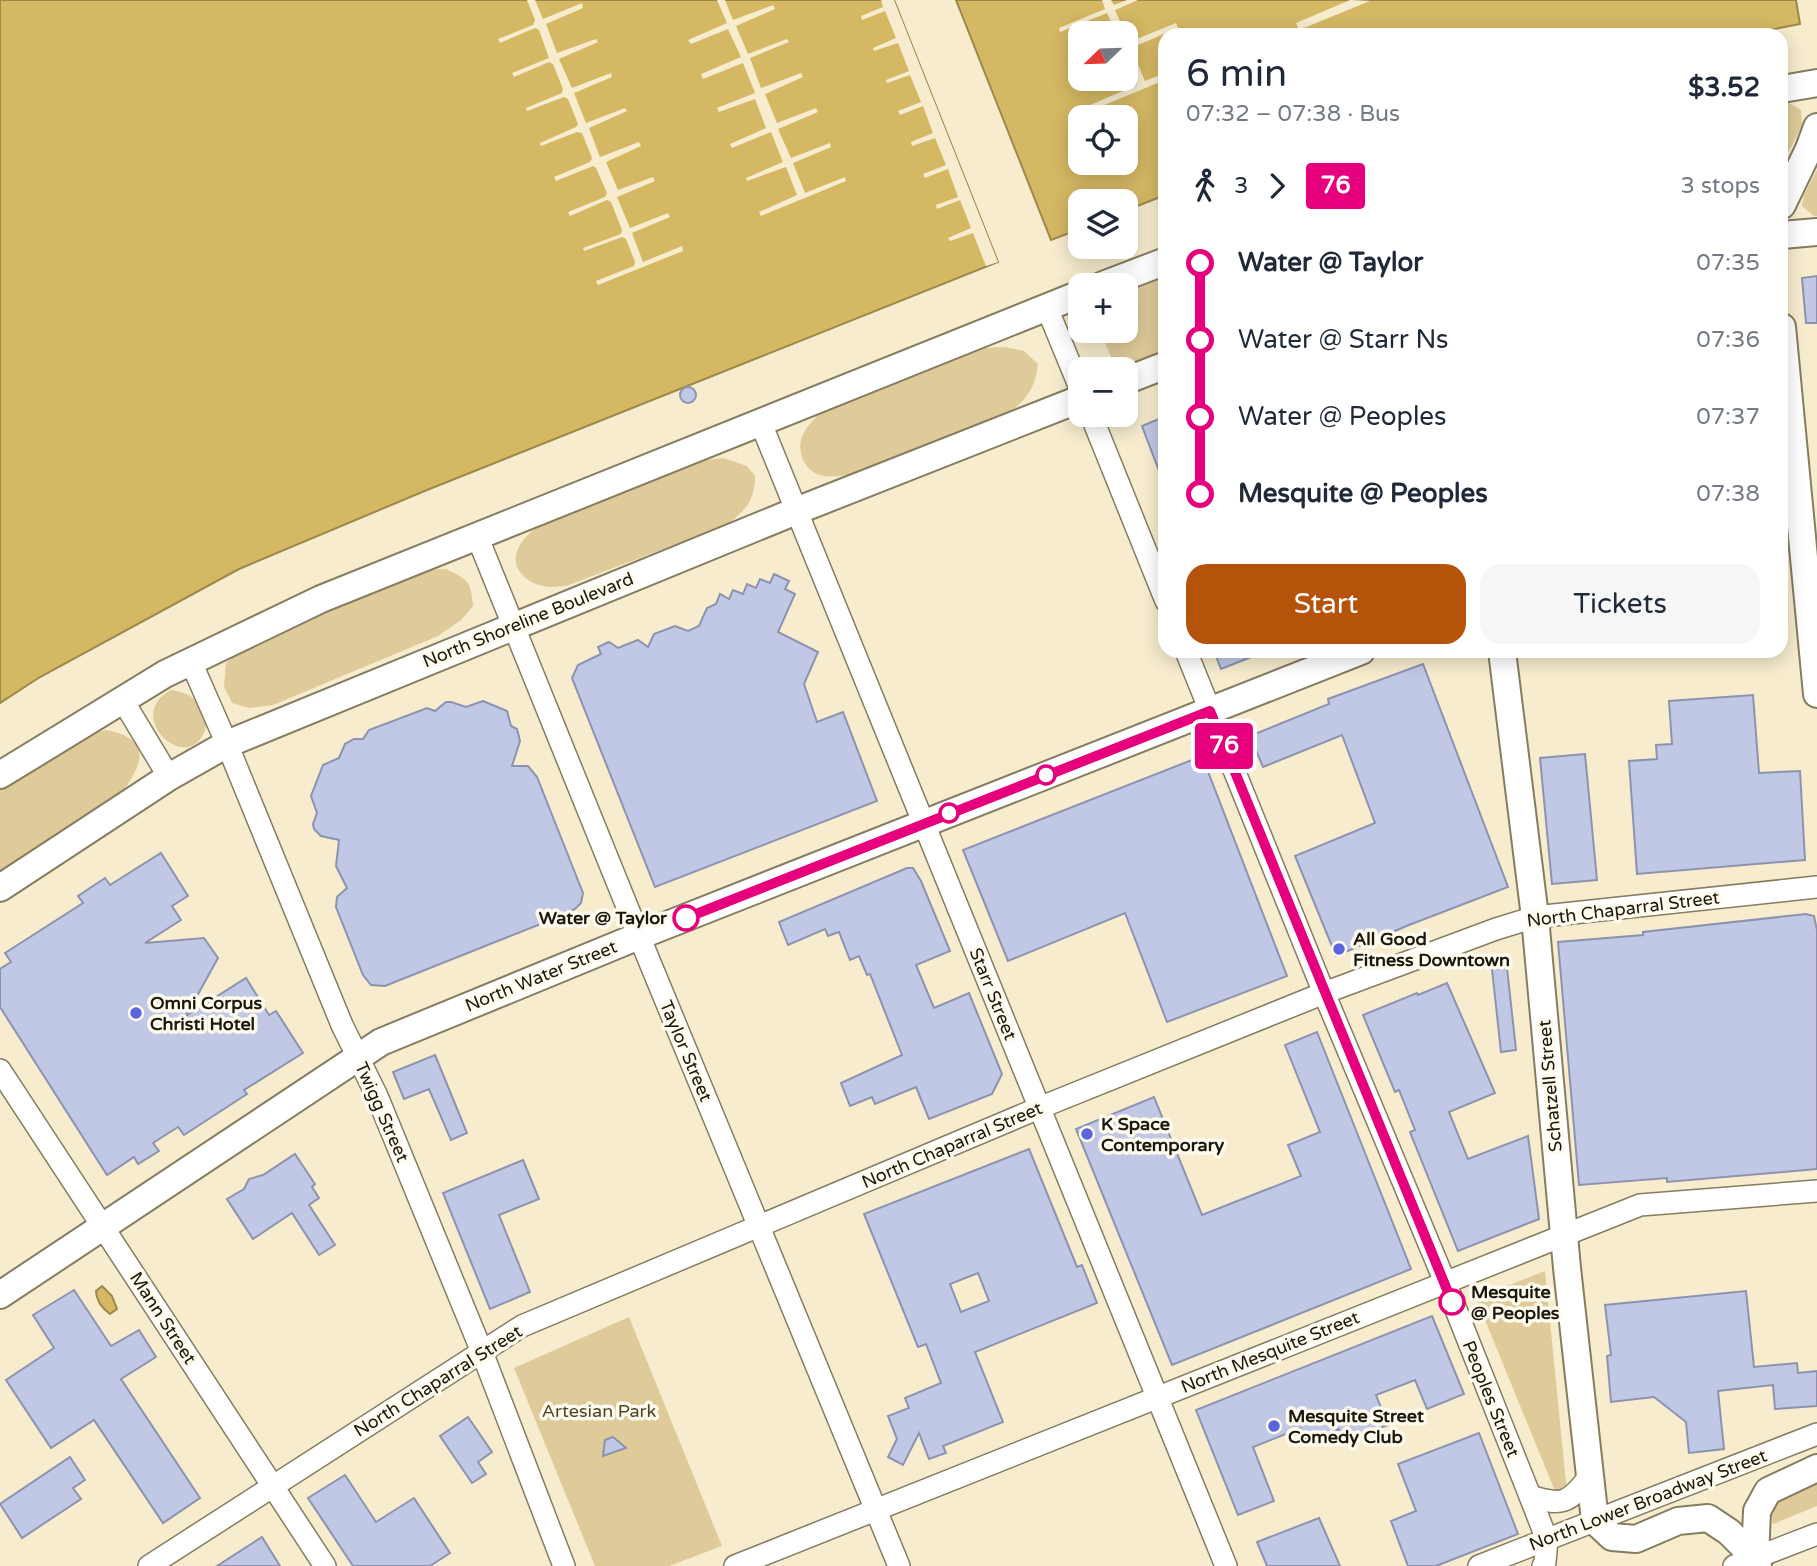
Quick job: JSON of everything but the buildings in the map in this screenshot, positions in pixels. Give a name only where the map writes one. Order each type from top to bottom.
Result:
[{"type":"main road","points":[[1788,88],[1817,83]]},
{"type":"main road","points":[[1788,193],[1817,127]]},
{"type":"main road","points":[[1788,234],[1817,232]]},
{"type":"main road","points":[[1134,273],[1158,264]]},
{"type":"main road","points":[[0,775],[122,699],[321,599],[1068,299]]},
{"type":"main road","points":[[1138,376],[1158,368]]},
{"type":"main road","points":[[1788,403],[1801,569],[1817,694]]},
{"type":"main road","name":"North Shoreline Boulevard","points":[[0,888],[169,777],[227,744],[796,511],[1068,404]]},
{"type":"main road","name":"North Water Street","points":[[0,1295],[381,1042],[639,936],[1344,658]]},
{"type":"main road","name":"Schatzell Street","points":[[1503,658],[1535,917],[1564,1235],[1595,1521]]},
{"type":"main road","points":[[1749,1563],[1756,1511],[1768,1491],[1817,1468]]},
{"type":"main road","points":[[1595,1521],[1612,1536],[1636,1539],[1678,1521],[1708,1518],[1729,1532],[1749,1563]]},
{"type":"street","points":[[1047,308],[1068,359]]},
{"type":"street","name":"Starr Street","points":[[760,421],[1226,1566]]},
{"type":"street","points":[[1096,427],[1158,581]]},
{"type":"street","name":"Taylor Street","points":[[477,536],[899,1566]]},
{"type":"street","name":"Peoples Street","points":[[1189,658],[1530,1496],[1547,1540],[1543,1566]]},
{"type":"street","name":"Twigg Street","points":[[191,662],[337,1012],[377,1096],[482,1352],[564,1566]]},
{"type":"street","points":[[122,699],[169,777]]},
{"type":"street","name":"North Chaparral Street","points":[[149,1566],[522,1326],[1039,1108],[1324,993],[1535,917],[1817,887]]},
{"type":"street","name":"Mann Street","points":[[0,1070],[326,1566]]},
{"type":"street","name":"North Mesquite Street","points":[[735,1566],[1640,1205],[1817,1191]]},
{"type":"street","name":"North Lower Broadway Street","points":[[1479,1566],[1817,1433]]},
{"type":"street","points":[[1530,1496],[1555,1504],[1573,1497],[1589,1477]]},
{"type":"street","points":[[1749,1563],[1817,1534]]},
{"type":"green space","points":[[1788,103],[1801,110],[1802,125],[1788,153]]},
{"type":"green space","points":[[1817,170],[1817,216],[1814,216],[1802,206],[1804,195]]},
{"type":"green space","points":[[1158,277],[1158,353],[1138,360],[1138,357],[1111,357],[1105,343],[1138,343],[1138,285]]},
{"type":"green space","points":[[1005,347],[1024,351],[1038,364],[1029,393],[1007,414],[855,474],[833,477],[820,475],[804,462],[800,442],[811,423],[825,409],[984,348]]},
{"type":"green space","points":[[723,458],[747,466],[755,476],[755,485],[748,505],[726,525],[566,586],[549,587],[537,584],[519,571],[517,550],[541,523],[700,461]]},
{"type":"green space","points":[[446,569],[467,582],[473,606],[461,620],[438,636],[273,705],[249,708],[232,703],[224,687],[226,663],[242,649],[416,570]]},
{"type":"green space","points":[[171,690],[186,694],[203,708],[205,730],[197,743],[186,747],[174,745],[163,737],[156,726],[153,714],[158,701]]},
{"type":"green space","points":[[106,730],[131,739],[139,754],[135,772],[121,794],[0,873],[0,789],[83,737]]},
{"type":"green space","points":[[1545,1271],[1567,1493],[1557,1496],[1476,1298]]},
{"type":"green space","name":"Artesian Park","points":[[629,1317],[722,1546],[669,1566],[595,1566],[514,1368]]},
{"type":"green space","points":[[1817,1481],[1817,1506],[1773,1524],[1769,1510],[1779,1498]]},
{"type":"shaded area","points":[[0,0],[894,0],[998,262],[427,490],[239,569],[40,677],[0,703]]},
{"type":"shaded area","points":[[956,0],[1796,0],[1800,24],[1780,28],[1158,28],[1158,198],[1138,206],[1138,189],[1068,189],[1068,234],[1051,240]]},
{"type":"shaded area","points":[[102,1286],[112,1296],[117,1309],[110,1314],[97,1298],[96,1291]]},
{"type":"pier","points":[[527,0],[535,0],[543,19],[582,3],[583,8],[546,24],[557,53],[596,39],[598,42],[559,59],[572,88],[611,73],[612,77],[574,93],[586,123],[625,108],[627,111],[589,128],[600,157],[639,142],[641,146],[606,162],[618,190],[653,177],[655,181],[617,197],[630,228],[668,213],[670,217],[632,233],[643,262],[682,246],[683,251],[598,285],[596,281],[634,266],[635,262],[626,239],[622,237],[584,251],[583,248],[621,234],[622,230],[611,202],[607,200],[570,216],[568,212],[605,197],[607,193],[593,166],[556,181],[554,177],[590,162],[592,158],[582,133],[577,132],[541,146],[540,143],[578,124],[568,99],[564,97],[527,111],[526,108],[562,93],[563,89],[553,64],[549,62],[514,77],[512,73],[549,58],[539,30],[535,28],[500,43],[498,39],[533,25],[535,20]]},
{"type":"pier","points":[[717,0],[725,0],[733,20],[773,5],[775,9],[736,26],[748,54],[787,39],[789,42],[750,58],[761,88],[801,73],[803,77],[765,94],[777,123],[816,108],[818,112],[778,129],[791,158],[830,143],[831,147],[793,163],[805,193],[845,177],[846,181],[761,216],[759,212],[797,195],[786,167],[747,181],[746,178],[783,162],[771,132],[732,148],[730,144],[766,128],[755,99],[719,112],[717,108],[755,93],[743,63],[703,79],[701,74],[741,57],[728,29],[691,44],[688,40],[727,23]]},
{"type":"pier","points":[[881,0],[894,0],[998,262],[986,266],[973,233],[950,241],[948,238],[971,228],[960,200],[937,209],[936,205],[958,197],[948,169],[925,178],[923,174],[946,165],[935,138],[912,146],[911,142],[933,133],[923,106],[900,115],[898,111],[921,102],[910,75],[887,83],[886,80],[909,71],[898,43],[874,51],[873,48],[896,38],[885,11],[862,20],[861,16],[883,7]]},
{"type":"pier","points":[[1102,0],[1111,0],[1114,5],[1127,0],[1138,0],[1115,10],[1120,21],[1111,21],[1107,13],[1087,21],[1076,21],[1105,9]]},
{"type":"pier","points":[[1350,0],[1370,1],[1304,28],[1298,28],[1296,23]]},
{"type":"pier","points":[[1176,23],[1178,28],[1164,28]]},
{"type":"pier","points":[[1068,24],[1068,29],[1060,32],[1059,28]]},
{"type":"pier","points":[[1158,30],[1158,37],[1138,45],[1138,38]]},
{"type":"pier","points":[[1138,64],[1145,81],[1158,76],[1158,83],[1104,105],[1090,105],[1123,91],[1138,91]]},
{"type":"bus line","name":"76","points":[[686,918],[1210,711],[1452,1302]]},
{"type":"place","name":"Water @ Taylor","points":[[686,918]]},
{"type":"place","name":"All Good Fitness Downtown","points":[[1339,949]]},
{"type":"place","name":"Omni Corpus Christi Hotel","points":[[136,1013]]},
{"type":"place","name":"K Space Contemporary","points":[[1087,1134]]},
{"type":"place","name":"Mesquite @ Peoples","points":[[1452,1302]]},
{"type":"place","name":"Mesquite Street Comedy Club","points":[[1274,1426]]}]
